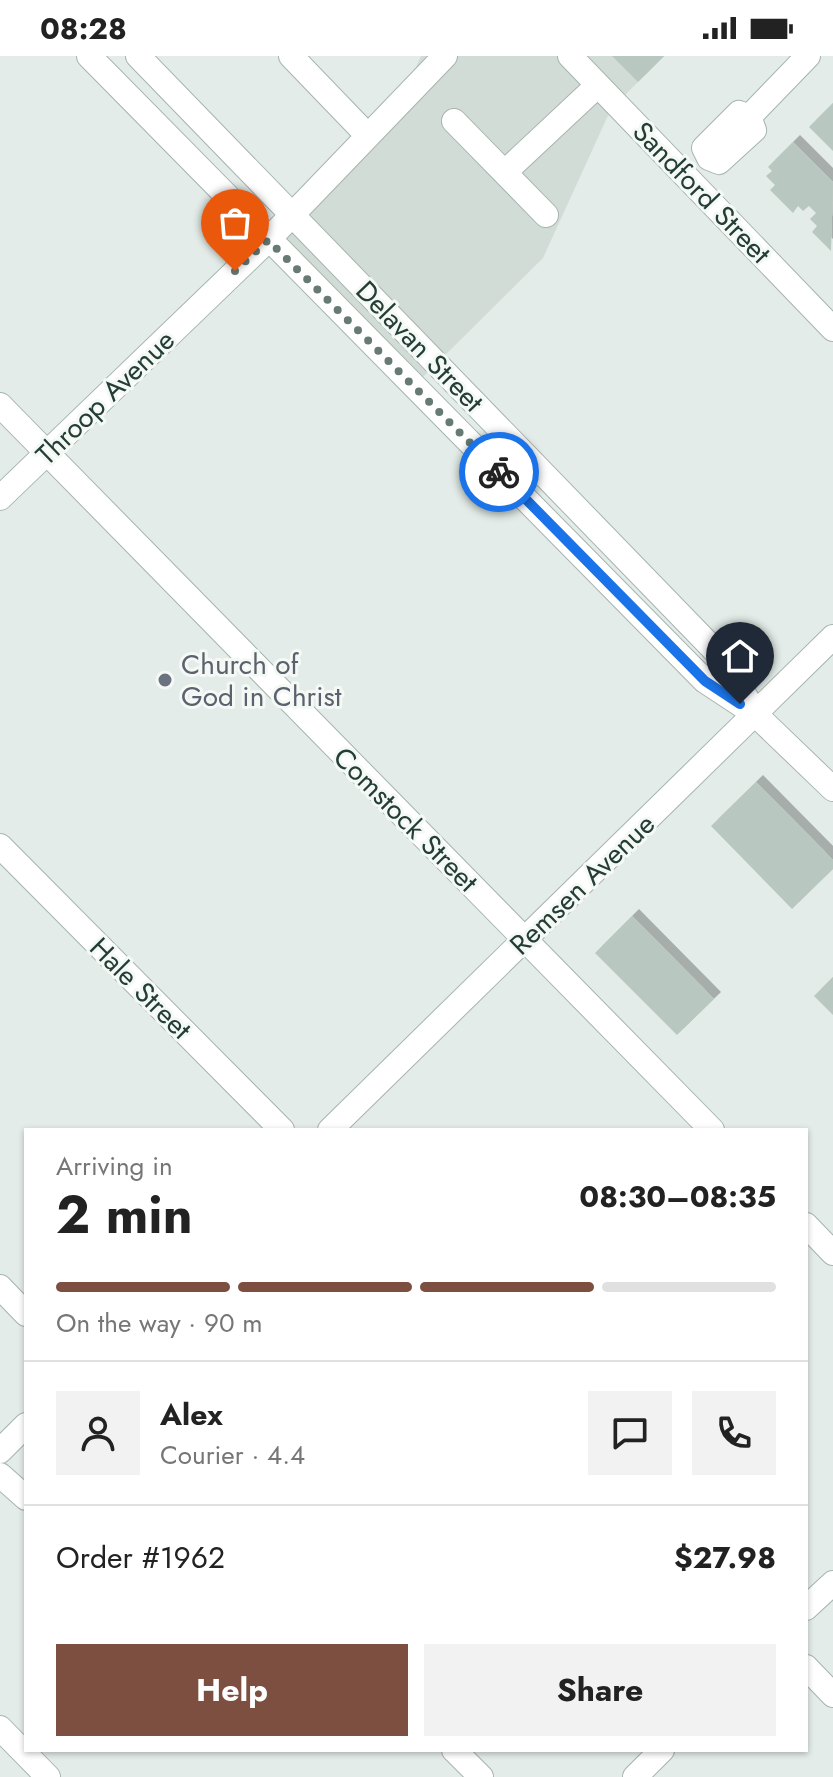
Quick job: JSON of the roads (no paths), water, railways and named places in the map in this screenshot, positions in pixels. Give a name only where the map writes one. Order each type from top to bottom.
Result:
[{"type":"street","name":"Delavan Street","points":[[89,56],[705,681],[755,714],[833,789]]},
{"type":"street","name":"Delavan Street","points":[[138,56],[725,661],[755,714]]},
{"type":"street","points":[[291,56],[368,136]]},
{"type":"street","name":"Throop Avenue","points":[[0,498],[268,240],[445,56]]},
{"type":"street","name":"Sandford Street","points":[[570,56],[830,321]]},
{"type":"street","points":[[690,178],[709,158],[719,162],[754,130],[749,117],[808,56]]},
{"type":"street","points":[[505,172],[598,85]]},
{"type":"street","points":[[454,121],[546,215]]},
{"type":"street","name":"Comstock Street","points":[[0,405],[710,1128]]},
{"type":"street","name":"Remsen Avenue","points":[[332,1128],[833,637]]},
{"type":"street","name":"Hale Street","points":[[0,846],[280,1128]]},
{"type":"street","points":[[808,1227],[833,1253]]},
{"type":"street","points":[[0,1287],[24,1312]]},
{"type":"street","points":[[0,1451],[24,1427]]},
{"type":"street","points":[[0,1475],[24,1496]]},
{"type":"street","points":[[808,1606],[833,1583]]},
{"type":"street","points":[[808,1669],[833,1695]]},
{"type":"street","points":[[0,1728],[48,1777]]},
{"type":"street","points":[[456,1752],[481,1777]]},
{"type":"street","points":[[635,1777],[660,1752]]},
{"type":"place","name":"Church of God in Christ","points":[[165,680]]}]
